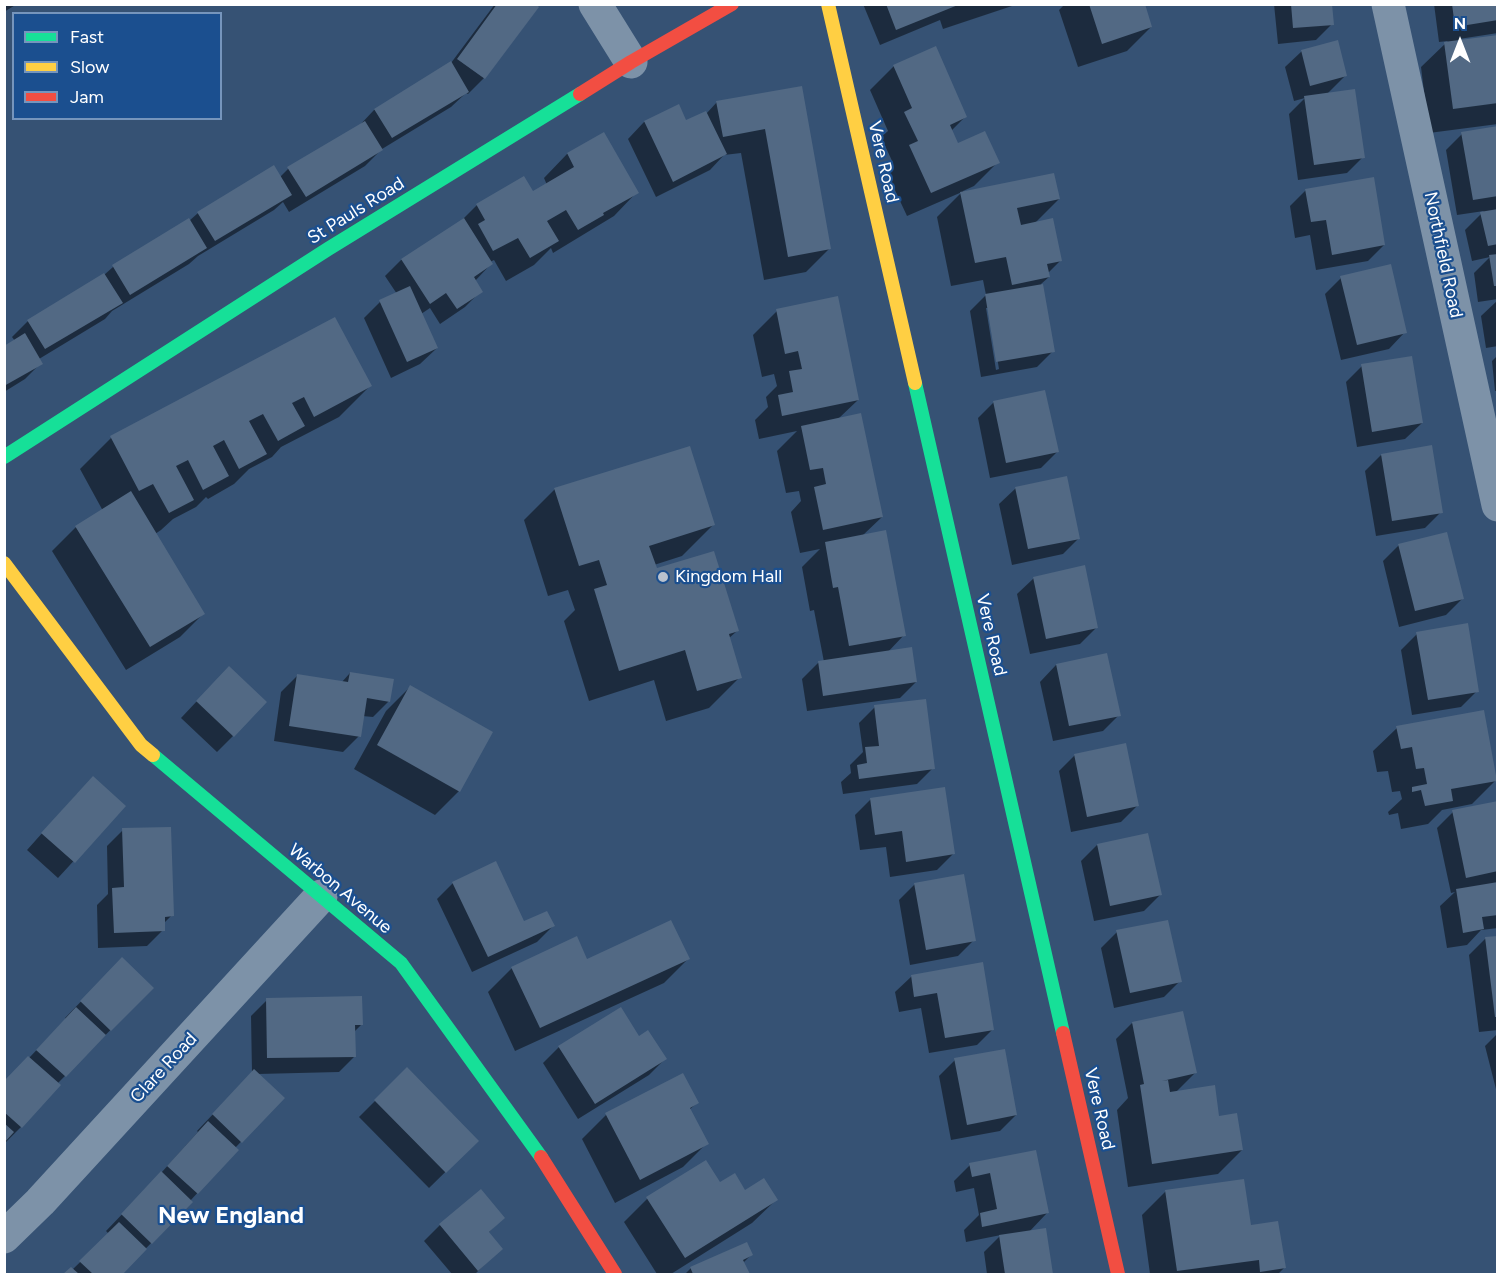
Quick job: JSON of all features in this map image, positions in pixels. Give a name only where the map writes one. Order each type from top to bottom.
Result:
[{"type":"street","points":[[595,4],[631,62]]},
{"type":"street","name":"St Pauls Road","points":[[4,457],[319,255],[631,62],[732,4]]},
{"type":"street","name":"Vere Road","points":[[828,4],[1118,1275]]},
{"type":"street","name":"Northfield Road","points":[[1388,4],[1497,505]]},
{"type":"street","name":"Warbon Avenue","points":[[4,562],[141,745],[401,963],[536,1148],[605,1270]]},
{"type":"street","name":"Clare Road","points":[[4,1237],[40,1202],[321,896]]},
{"type":"building","points":[[497,4],[536,4],[539,7],[485,79],[457,59]]},
{"type":"building","points":[[886,4],[958,4],[958,5],[896,30]]},
{"type":"building","points":[[1089,4],[1145,4],[1152,27],[1102,44]]},
{"type":"building","points":[[1291,4],[1332,4],[1334,25],[1293,28]]},
{"type":"building","points":[[1452,4],[1498,4],[1498,20],[1455,27]]},
{"type":"building","points":[[1498,35],[1498,103],[1453,109],[1444,42]]},
{"type":"building","points":[[1338,40],[1347,76],[1310,86],[1301,50]]},
{"type":"building","points":[[936,46],[967,117],[950,125],[958,143],[985,131],[1000,163],[931,193],[909,145],[918,141],[904,112],[912,108],[893,65]]},
{"type":"building","points":[[451,61],[469,92],[392,138],[374,109]]},
{"type":"building","points":[[802,86],[831,249],[788,257],[765,129],[723,137],[716,101]]},
{"type":"building","points":[[1355,89],[1365,158],[1314,165],[1304,96]]},
{"type":"building","points":[[679,104],[686,120],[706,111],[727,154],[673,182],[644,121]]},
{"type":"building","points":[[365,121],[383,150],[306,197],[287,167]]},
{"type":"building","points":[[1498,126],[1498,196],[1473,200],[1461,132]]},
{"type":"building","points":[[604,132],[639,193],[578,230],[566,210],[547,221],[559,241],[530,258],[518,238],[493,251],[478,224],[485,220],[476,204],[524,176],[533,191],[574,167],[567,153]]},
{"type":"building","points":[[274,165],[292,195],[215,241],[197,212]]},
{"type":"building","points":[[1054,173],[1060,199],[1017,208],[1021,225],[1053,218],[1062,261],[1047,264],[1050,277],[1012,285],[1006,257],[975,263],[960,192]]},
{"type":"building","points":[[1374,177],[1385,245],[1332,255],[1326,220],[1311,222],[1305,189]]},
{"type":"building","points":[[1498,209],[1498,244],[1488,246],[1480,212]]},
{"type":"building","points":[[189,218],[207,248],[130,295],[112,265]]},
{"type":"building","points":[[464,218],[493,264],[474,277],[483,292],[457,309],[446,293],[430,304],[401,259]]},
{"type":"building","points":[[1498,254],[1498,286],[1494,286],[1489,255]]},
{"type":"building","points":[[1391,264],[1407,333],[1357,345],[1340,276]]},
{"type":"building","points":[[104,273],[123,303],[45,349],[27,320]]},
{"type":"building","points":[[1043,284],[1055,352],[996,362],[985,294]]},
{"type":"building","points":[[410,286],[438,348],[407,362],[379,300]]},
{"type":"building","points":[[838,296],[859,400],[782,416],[778,395],[793,392],[789,371],[802,369],[798,351],[785,354],[776,309]]},
{"type":"building","points":[[335,317],[372,386],[314,417],[304,397],[292,403],[305,426],[278,441],[263,414],[249,421],[267,454],[239,469],[224,440],[213,446],[229,476],[203,490],[188,460],[176,466],[194,500],[169,513],[153,484],[139,491],[110,436]]},
{"type":"building","points":[[25,333],[43,364],[4,386],[4,346]]},
{"type":"building","points":[[1412,356],[1423,423],[1372,432],[1361,364]]},
{"type":"building","points":[[1045,390],[1059,452],[1006,463],[993,401]]},
{"type":"building","points":[[861,413],[883,517],[823,530],[814,487],[826,484],[823,468],[810,470],[801,426]]},
{"type":"building","points":[[1432,445],[1443,513],[1392,521],[1381,454]]},
{"type":"building","name":"Kingdom Hall","points":[[690,446],[715,525],[649,546],[657,568],[714,551],[739,631],[729,634],[742,678],[697,691],[685,650],[619,671],[594,589],[607,585],[599,560],[579,566],[554,488]]},
{"type":"building","points":[[1067,476],[1080,539],[1028,549],[1015,487]]},
{"type":"building","points":[[131,491],[205,614],[150,647],[75,526]]},
{"type":"building","points":[[886,530],[906,636],[849,646],[838,587],[833,588],[825,542]]},
{"type":"building","points":[[1447,532],[1464,599],[1415,611],[1398,544]]},
{"type":"building","points":[[1085,565],[1098,628],[1046,639],[1033,577]]},
{"type":"building","points":[[1468,623],[1479,692],[1428,700],[1416,632]]},
{"type":"building","points":[[912,647],[917,682],[823,696],[818,661]]},
{"type":"building","points":[[1107,653],[1121,716],[1069,726],[1056,664]]},
{"type":"building","points":[[229,666],[267,702],[234,737],[196,701]]},
{"type":"building","points":[[350,672],[394,679],[390,702],[367,698],[361,737],[289,726],[297,674],[348,682]]},
{"type":"building","points":[[410,685],[493,732],[460,792],[377,745]]},
{"type":"building","points":[[926,699],[935,769],[859,779],[857,765],[867,763],[865,747],[879,746],[874,705]]},
{"type":"building","points":[[1484,710],[1497,781],[1451,789],[1453,801],[1425,806],[1421,790],[1412,792],[1412,787],[1427,784],[1424,768],[1416,769],[1412,747],[1401,749],[1396,726]]},
{"type":"building","points":[[1126,743],[1139,806],[1087,817],[1074,754]]},
{"type":"building","points":[[93,776],[126,806],[75,863],[41,833]]},
{"type":"building","points":[[945,787],[955,854],[906,862],[902,831],[875,835],[870,798]]},
{"type":"building","points":[[1498,801],[1498,871],[1466,878],[1452,810]]},
{"type":"building","points":[[171,827],[174,916],[165,917],[165,931],[114,933],[112,888],[124,887],[122,828]]},
{"type":"building","points":[[1148,833],[1162,895],[1110,906],[1097,844]]},
{"type":"building","points":[[496,861],[524,921],[547,911],[555,926],[488,957],[452,882]]},
{"type":"building","points":[[964,874],[976,941],[926,950],[914,883]]},
{"type":"building","points":[[1498,882],[1498,915],[1482,917],[1484,929],[1463,933],[1456,889]]},
{"type":"building","points":[[671,920],[690,959],[540,1028],[511,967],[577,936],[587,959]]},
{"type":"building","points":[[1168,920],[1182,982],[1130,993],[1116,930]]},
{"type":"building","points":[[1498,936],[1498,1017],[1495,1017],[1485,937]]},
{"type":"building","points":[[122,957],[154,988],[111,1031],[80,1001]]},
{"type":"building","points":[[983,962],[994,1030],[945,1038],[937,993],[914,997],[911,975]]},
{"type":"building","points":[[362,996],[363,1025],[355,1025],[356,1057],[267,1058],[266,998]]},
{"type":"building","points":[[76,1007],[106,1035],[66,1077],[36,1050]]},
{"type":"building","points":[[621,1007],[639,1036],[648,1030],[667,1059],[595,1104],[558,1046]]},
{"type":"building","points":[[1183,1011],[1197,1073],[1162,1081],[1168,1080],[1170,1092],[1215,1085],[1219,1116],[1237,1113],[1243,1150],[1152,1164],[1140,1085],[1144,1084],[1132,1022]]},
{"type":"building","points":[[1005,1049],[1017,1115],[967,1125],[954,1058]]},
{"type":"building","points":[[28,1056],[61,1085],[22,1128],[4,1112],[4,1081]]},
{"type":"building","points":[[407,1067],[479,1141],[446,1173],[374,1100]]},
{"type":"building","points":[[254,1069],[285,1098],[242,1143],[212,1114]]},
{"type":"building","points":[[683,1073],[699,1103],[690,1108],[709,1144],[640,1180],[605,1113]]},
{"type":"building","points":[[208,1121],[239,1150],[198,1194],[167,1166]]},
{"type":"building","points":[[4,1123],[14,1132],[4,1143]]},
{"type":"building","points":[[1036,1150],[1049,1213],[982,1227],[980,1213],[997,1209],[990,1173],[972,1177],[969,1163]]},
{"type":"building","points":[[706,1160],[720,1182],[735,1173],[745,1190],[764,1178],[778,1200],[685,1258],[646,1197]]},
{"type":"building","points":[[161,1171],[193,1202],[152,1244],[121,1214]]},
{"type":"building","points":[[1244,1179],[1251,1225],[1278,1221],[1286,1268],[1260,1272],[1259,1260],[1177,1271],[1165,1190]]},
{"type":"building","points":[[481,1189],[505,1218],[489,1232],[503,1249],[478,1271],[439,1224]]},
{"type":"building","points":[[119,1222],[147,1249],[123,1274],[93,1274],[79,1261]]},
{"type":"building","points":[[1046,1228],[1053,1274],[1005,1274],[999,1235]]},
{"type":"building","points":[[747,1242],[753,1255],[743,1260],[750,1274],[693,1274],[690,1267]]},
{"type":"building","points":[[71,1267],[79,1274],[63,1274]]},
{"type":"traffic: fast","points":[[4,457],[328,249],[580,94]]},
{"type":"traffic: fast","points":[[915,383],[1063,1033]]},
{"type":"traffic: fast","points":[[153,755],[401,963],[541,1157]]},
{"type":"traffic: slow","points":[[828,4],[915,383]]},
{"type":"traffic: slow","points":[[4,563],[141,745],[153,755]]},
{"type":"traffic: jam","points":[[580,94],[732,4]]},
{"type":"traffic: jam","points":[[1063,1033],[1118,1274]]},
{"type":"traffic: jam","points":[[541,1157],[615,1274]]},
{"type":"place","name":"Kingdom Hall","points":[[663,577]]},
{"type":"district","name":"New England","points":[[231,1216]]}]
